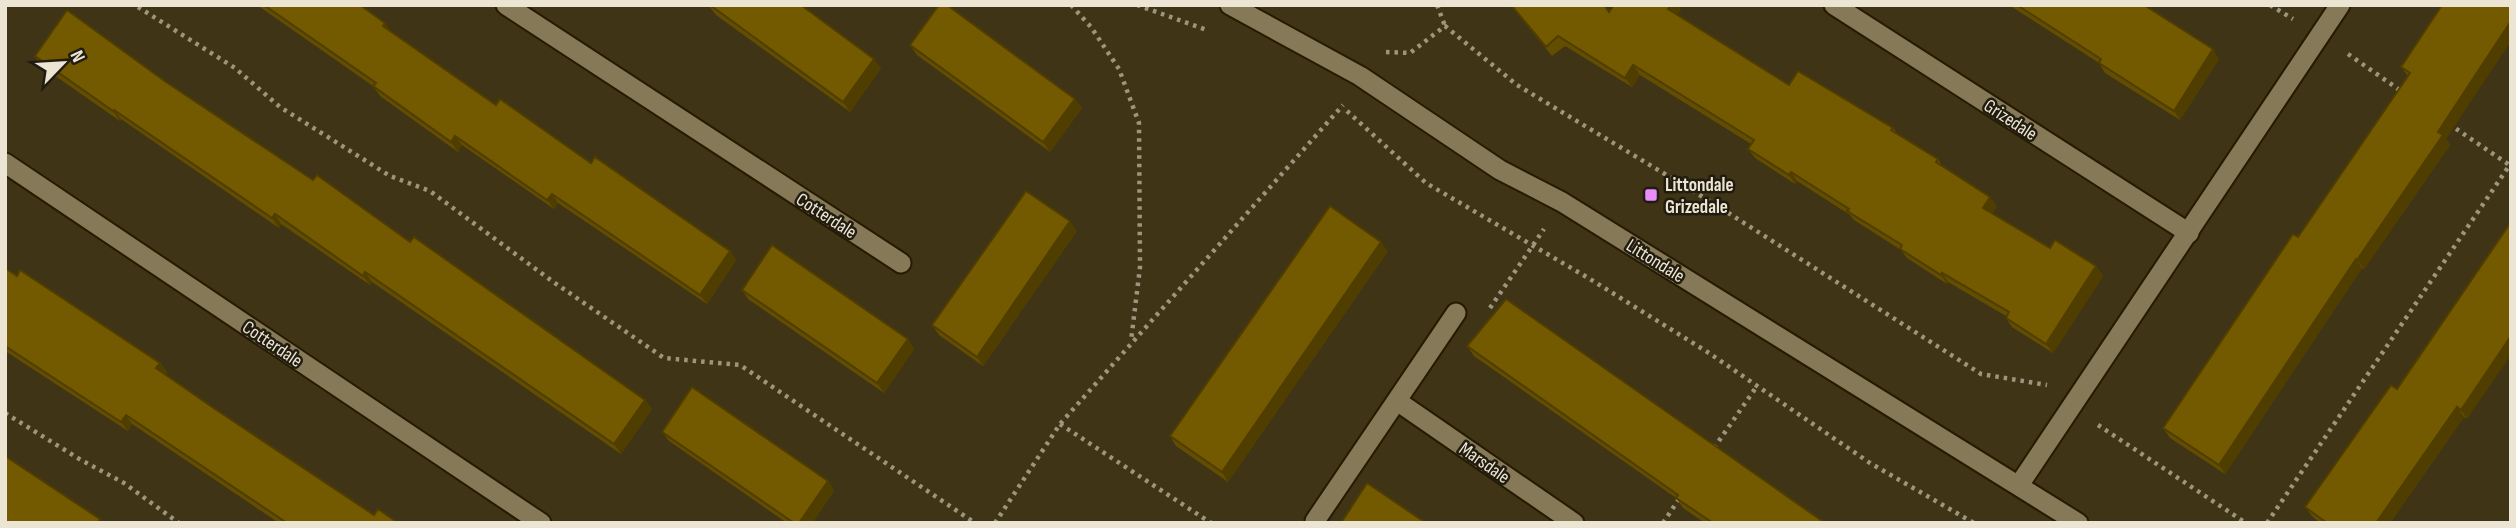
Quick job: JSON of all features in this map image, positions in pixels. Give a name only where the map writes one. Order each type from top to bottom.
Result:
[{"type":"street","name":"Cotterdale","points":[[506,5],[901,264]]},
{"type":"street","name":"Littondale","points":[[1230,5],[1360,76],[1500,170],[1562,202],[2078,523]]},
{"type":"street","name":"Grizedale","points":[[1834,5],[2189,233]]},
{"type":"street","points":[[2019,485],[2340,5]]},
{"type":"street","name":"Cotterdale","points":[[5,163],[541,523]]},
{"type":"street","points":[[1315,521],[1456,313]]},
{"type":"street","name":"Marsdale","points":[[1396,401],[1574,523]]},
{"type":"path","points":[[1071,5],[1091,27],[1119,68],[1139,123],[1140,267],[1130,343]]},
{"type":"path","points":[[1137,5],[1216,33]]},
{"type":"path","points":[[1437,5],[1445,26],[1517,85],[1707,200],[1981,374],[2046,384],[2071,408],[2246,523]]},
{"type":"path","points":[[2270,5],[2320,35],[2409,96]]},
{"type":"path","points":[[138,7],[235,68],[280,107],[313,128],[390,176],[430,191],[552,281],[664,358],[740,365],[975,523]]},
{"type":"path","points":[[1376,51],[1410,53],[1445,26]]},
{"type":"path","points":[[1332,100],[1342,106],[1426,183],[1590,279],[1758,386],[1870,463],[1974,523]]},
{"type":"path","points":[[995,523],[1060,424],[1342,106]]},
{"type":"path","points":[[2267,523],[2510,165],[2442,120]]},
{"type":"path","points":[[1456,313],[1477,327],[1562,202]]},
{"type":"path","points":[[1710,454],[1758,386]]},
{"type":"path","points":[[5,413],[124,484],[179,523]]},
{"type":"path","points":[[1060,424],[1211,523]]},
{"type":"path","points":[[1662,523],[1686,488]]},
{"type":"building","points":[[264,5],[360,5],[385,23],[383,26],[496,105],[500,99],[591,163],[595,157],[730,251],[700,295],[552,194],[547,200],[455,136],[451,142],[373,86],[376,83]]},
{"type":"building","points":[[710,5],[801,5],[874,59],[843,102]]},
{"type":"building","points":[[939,5],[947,5],[1075,99],[1043,142],[910,45]]},
{"type":"building","points":[[1511,5],[1604,5],[1609,12],[1614,5],[1671,5],[1668,9],[1789,85],[1798,71],[1893,128],[1891,130],[1938,159],[1936,162],[1990,197],[1983,208],[2050,248],[2055,240],[2096,266],[2046,344],[2006,318],[2009,312],[1900,249],[1902,245],[1847,211],[1849,209],[1791,172],[1789,175],[1748,149],[1754,140],[1633,65],[1625,78],[1558,36],[1546,47]]},
{"type":"building","points":[[2017,5],[2144,5],[2213,49],[2174,111],[2099,63],[2101,59]]},
{"type":"building","points":[[2442,5],[2511,5],[2511,21],[2438,132],[2443,135],[2356,259],[2219,465],[2163,428],[2293,234],[2298,237],[2410,73],[2401,67]]},
{"type":"building","points":[[67,10],[166,82],[313,180],[317,175],[410,242],[414,237],[645,400],[614,444],[365,272],[363,276],[275,214],[272,218],[35,56]]},
{"type":"building","points":[[1026,191],[1070,221],[977,357],[932,325]]},
{"type":"building","points":[[1330,206],[1381,242],[1222,472],[1170,436]]},
{"type":"building","points":[[2511,222],[2511,336],[2461,410],[2457,407],[2376,523],[2327,523],[2305,507],[2391,385],[2397,389]]},
{"type":"building","points":[[772,245],[908,339],[877,383],[742,290]]},
{"type":"building","points":[[5,268],[17,276],[20,270],[160,363],[156,368],[215,409],[374,515],[378,509],[398,523],[287,523],[126,415],[121,422],[5,346]]},
{"type":"building","points":[[1506,299],[1825,523],[1713,523],[1676,498],[1678,495],[1467,346]]},
{"type":"building","points":[[692,387],[828,481],[799,523],[794,523],[662,432]]},
{"type":"building","points":[[5,456],[100,519],[99,523],[5,523]]},
{"type":"building","points":[[1367,483],[1426,523],[1341,523]]},
{"type":"place","name":"Littondale Grizedale","points":[[1651,195]]}]
